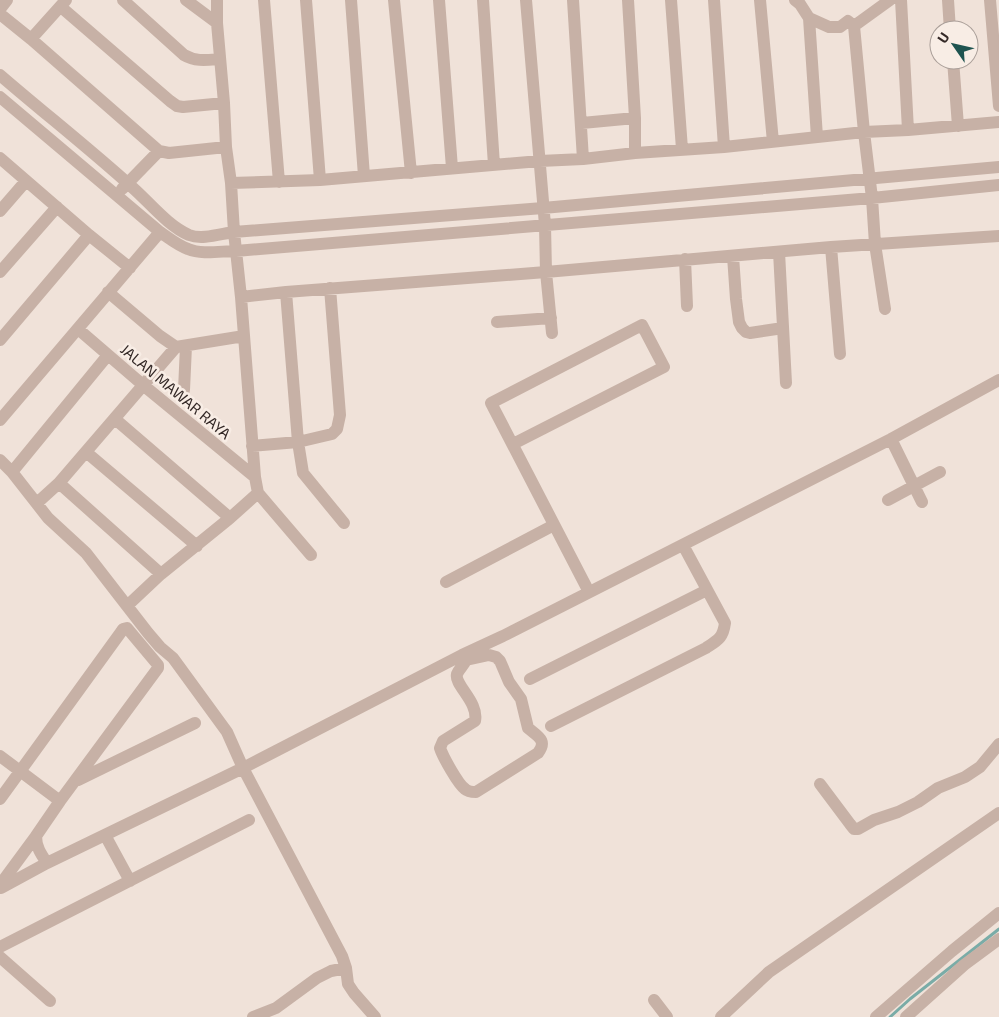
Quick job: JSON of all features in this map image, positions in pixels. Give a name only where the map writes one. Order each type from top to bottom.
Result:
[{"type":"street","points":[[0,9],[7,0]]},
{"type":"street","points":[[122,0],[184,55],[194,60],[202,61],[220,59]]},
{"type":"street","points":[[186,0],[217,23]]},
{"type":"street","points":[[217,0],[226,147],[241,297],[254,477],[258,493],[310,555]]},
{"type":"street","points":[[264,0],[279,182]]},
{"type":"street","points":[[306,0],[320,180]]},
{"type":"street","points":[[351,0],[364,176]]},
{"type":"street","points":[[394,0],[411,173]]},
{"type":"street","points":[[439,0],[452,168]]},
{"type":"street","points":[[483,0],[494,165]]},
{"type":"street","points":[[526,0],[545,224],[546,272],[552,333]]},
{"type":"street","points":[[573,0],[583,159]]},
{"type":"street","points":[[628,0],[635,153]]},
{"type":"street","points":[[670,0],[682,149]]},
{"type":"street","points":[[714,0],[724,147]]},
{"type":"street","points":[[761,0],[773,142]]},
{"type":"street","points":[[795,0],[809,18],[818,137]]},
{"type":"street","points":[[854,26],[890,0]]},
{"type":"street","points":[[901,0],[908,130]]},
{"type":"street","points":[[948,0],[949,20]]},
{"type":"street","points":[[990,0],[999,106]]},
{"type":"street","points":[[32,39],[64,3],[177,106],[224,102]]},
{"type":"street","points":[[0,14],[32,39],[159,151],[169,153],[226,147]]},
{"type":"street","points":[[809,18],[829,27],[840,27],[848,21],[854,26],[875,244],[885,309]]},
{"type":"street","points":[[953,70],[958,126]]},
{"type":"street","points":[[0,75],[179,230],[200,237],[234,232],[543,208],[999,167]]},
{"type":"street","points":[[0,97],[160,232],[177,244],[190,250],[204,252],[236,251],[872,198],[999,185]]},
{"type":"street","points":[[582,123],[634,118]]},
{"type":"street","points":[[231,183],[320,180],[411,173],[452,168],[724,147],[864,132],[999,122]]},
{"type":"street","points":[[116,195],[159,151]]},
{"type":"street","points":[[0,158],[130,268]]},
{"type":"street","points":[[0,211],[26,181]]},
{"type":"street","points":[[0,272],[57,207]]},
{"type":"street","points":[[1,415],[78,329],[160,232]]},
{"type":"street","points":[[0,340],[89,235]]},
{"type":"street","points":[[241,297],[330,288],[733,256],[831,246],[999,236]]},
{"type":"street","points":[[831,246],[840,354]]},
{"type":"street","points":[[779,252],[786,383]]},
{"type":"street","points":[[733,256],[737,311],[742,328],[750,333],[783,328]]},
{"type":"street","points":[[685,260],[687,306]]},
{"type":"street","points":[[252,446],[298,442],[332,434],[337,429],[340,415],[330,288]]},
{"type":"street","points":[[108,292],[160,336],[181,346],[244,336]]},
{"type":"street","points":[[286,292],[298,442],[303,473],[344,523]]},
{"type":"street","points":[[496,322],[551,318]]},
{"type":"street","points":[[513,444],[664,368],[642,325],[491,403],[589,592]]},
{"type":"street","name":"JALAN MAWAR RAYA","points":[[78,329],[254,477]]},
{"type":"street","points":[[37,504],[59,483],[143,385],[181,346]]},
{"type":"street","points":[[181,346],[184,390]]},
{"type":"street","points":[[12,472],[108,355]]},
{"type":"street","points":[[0,887],[464,658],[589,592],[891,439],[999,380]]},
{"type":"street","points":[[114,419],[230,518]]},
{"type":"street","points":[[891,439],[922,502]]},
{"type":"street","points":[[86,452],[197,546]]},
{"type":"street","points":[[0,460],[12,472],[48,518],[86,553],[155,641],[173,658],[227,732],[243,768],[342,956],[348,984],[375,1017]]},
{"type":"street","points":[[888,500],[940,472]]},
{"type":"street","points":[[59,483],[162,574]]},
{"type":"street","points":[[128,605],[258,493]]},
{"type":"street","points":[[446,582],[554,525]]},
{"type":"street","points":[[551,726],[706,648],[720,638],[724,632],[725,623],[683,544]]},
{"type":"street","points":[[530,679],[707,590]]},
{"type":"street","points":[[0,799],[123,629],[127,628],[158,665],[158,668],[60,801],[0,887]]},
{"type":"street","points":[[489,655],[496,657],[500,661],[509,682],[522,699],[528,728],[538,735],[542,744],[542,748],[538,753],[473,793],[464,789],[443,757],[440,748],[443,741],[475,721],[475,711],[457,675],[464,658],[489,655]]},
{"type":"street","points":[[75,782],[194,723]]},
{"type":"street","points":[[820,784],[854,829],[898,812],[918,802],[938,788],[965,777],[980,767],[999,744]]},
{"type":"street","points":[[0,756],[60,801]]},
{"type":"street","points":[[721,1017],[770,972],[999,813]]},
{"type":"street","points":[[0,947],[249,820]]},
{"type":"street","points":[[105,835],[130,881]]},
{"type":"street","points":[[36,836],[39,850],[47,863]]},
{"type":"street","points":[[876,1017],[952,950],[999,913]]},
{"type":"street","points":[[906,1017],[964,965],[999,939]]},
{"type":"street","points":[[0,957],[50,1001]]},
{"type":"street","points":[[253,1017],[276,1008],[317,978],[331,971],[346,968]]},
{"type":"street","points":[[654,1000],[668,1017]]},
{"type":"waterway","points":[[890,1017],[999,929]]}]
